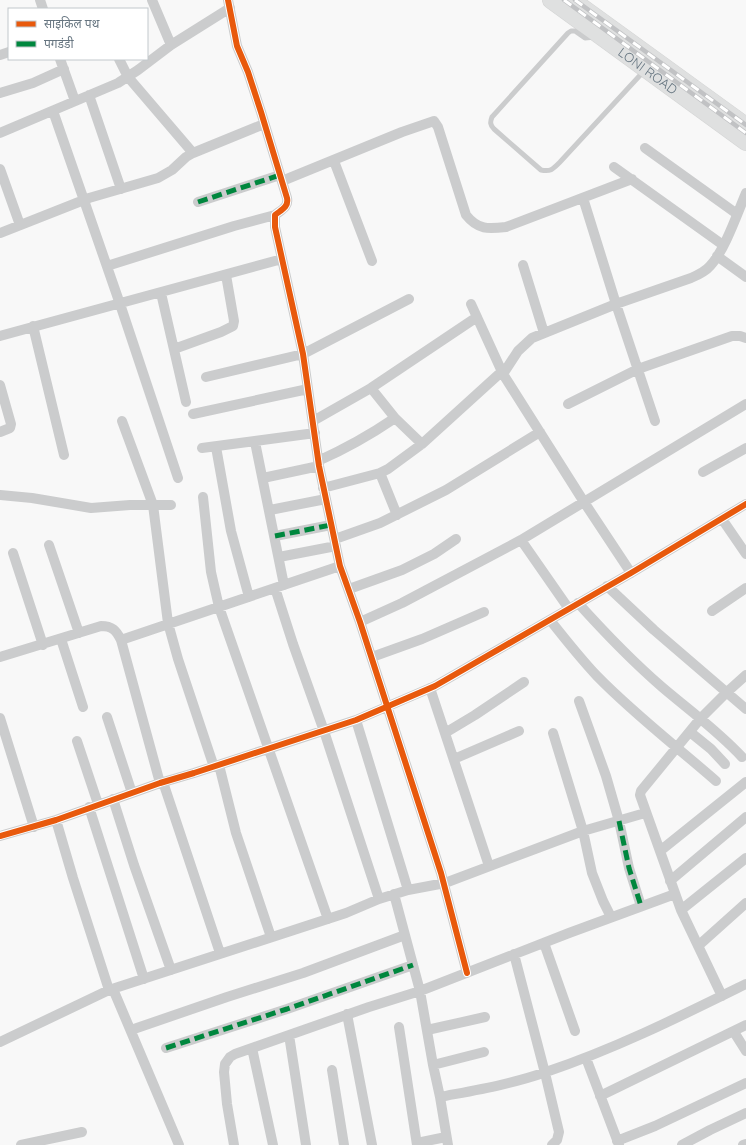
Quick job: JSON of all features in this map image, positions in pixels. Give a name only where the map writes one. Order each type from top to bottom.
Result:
[{"type":"highway","name":"LONI ROAD","points":[[551,0],[746,142]]},
{"type":"highway","name":"LONI ROAD","points":[[572,0],[746,126]]},
{"type":"street","points":[[152,0],[172,45]]},
{"type":"street","points":[[0,133],[118,83],[229,4],[237,46],[248,72],[287,198],[287,204],[275,215],[234,226],[107,266]]},
{"type":"street","points":[[60,60],[75,101]]},
{"type":"street","points":[[120,60],[128,77],[193,152]]},
{"type":"street","points":[[0,93],[33,83],[64,69]]},
{"type":"street","points":[[89,95],[121,189]]},
{"type":"street","points":[[53,111],[178,478]]},
{"type":"street","points":[[198,202],[334,161],[402,132],[434,121],[438,127],[463,210],[471,221],[477,226],[486,228],[506,227],[632,180]]},
{"type":"street","points":[[0,233],[84,200],[158,178],[172,170],[193,152],[264,124]]},
{"type":"street","points":[[645,148],[737,214]]},
{"type":"street","points":[[334,161],[372,260]]},
{"type":"street","points":[[614,167],[723,245]]},
{"type":"street","points":[[0,169],[20,225]]},
{"type":"street","points":[[323,488],[380,473],[422,444],[498,375],[503,374],[518,351],[532,338],[616,304],[691,278],[702,272],[710,266],[717,256],[746,193]]},
{"type":"street","points":[[583,198],[616,304],[655,420]]},
{"type":"street","points":[[275,215],[275,227],[303,354],[323,488],[336,542],[340,566],[372,657],[444,883],[467,973]]},
{"type":"street","points":[[717,256],[746,277]]},
{"type":"street","points":[[0,336],[282,259]]},
{"type":"street","points":[[523,265],[544,333]]},
{"type":"street","points":[[174,349],[221,332],[232,326],[234,321],[226,275]]},
{"type":"street","points":[[162,293],[186,402]]},
{"type":"street","points":[[206,377],[303,354],[409,298]]},
{"type":"street","points":[[471,304],[503,374],[631,573]]},
{"type":"street","points":[[313,421],[371,388],[477,317]]},
{"type":"street","points":[[33,326],[64,455]]},
{"type":"street","points":[[568,404],[638,370],[732,336],[746,338]]},
{"type":"street","points":[[0,385],[11,424],[10,428],[0,432]]},
{"type":"street","points":[[193,414],[308,388]]},
{"type":"street","points":[[371,388],[395,418],[422,444]]},
{"type":"street","points":[[360,622],[402,603],[521,540],[746,404]]},
{"type":"street","points":[[263,478],[319,463],[395,418]]},
{"type":"street","points":[[122,421],[153,505],[168,623],[178,659],[216,766],[236,833],[271,937]]},
{"type":"street","points":[[279,558],[336,542],[397,515],[468,478],[540,432]]},
{"type":"street","points":[[202,448],[315,433]]},
{"type":"street","points":[[255,442],[275,536],[279,558],[280,587],[293,644],[324,731],[378,899]]},
{"type":"street","points":[[216,447],[231,531],[249,597]]},
{"type":"street","points":[[703,472],[746,448]]},
{"type":"street","points":[[380,473],[397,515]]},
{"type":"street","points":[[0,495],[32,498],[91,508],[130,505],[171,505]]},
{"type":"street","points":[[203,497],[211,572],[219,607],[267,749],[328,919]]},
{"type":"street","points":[[270,510],[326,499]]},
{"type":"street","points":[[0,836],[56,820],[161,782],[324,731],[388,707],[430,688],[550,620],[746,504]]},
{"type":"street","points":[[722,519],[746,554]]},
{"type":"street","points":[[275,536],[331,525]]},
{"type":"street","points":[[349,589],[402,570],[434,554],[456,539]]},
{"type":"street","points":[[521,540],[569,609]]},
{"type":"street","points":[[49,545],[79,633]]},
{"type":"street","points":[[13,553],[43,645]]},
{"type":"street","points":[[121,640],[340,566]]},
{"type":"street","points":[[607,586],[654,630],[746,709]]},
{"type":"street","points":[[712,611],[746,588]]},
{"type":"street","points":[[578,603],[615,644],[661,687],[725,739],[742,758]]},
{"type":"street","points":[[372,657],[422,640],[484,612]]},
{"type":"street","points":[[550,620],[597,676],[632,709],[716,781]]},
{"type":"street","points":[[0,657],[43,645],[100,626],[107,626],[117,631],[121,640],[161,782],[220,953]]},
{"type":"street","points":[[62,639],[83,707]]},
{"type":"street","points":[[722,996],[681,910],[640,798],[641,791],[678,748],[700,719],[746,675]]},
{"type":"street","points":[[445,733],[524,682]]},
{"type":"street","points":[[430,688],[489,866]]},
{"type":"street","points":[[579,701],[606,776],[619,820],[629,868],[641,906]]},
{"type":"street","points":[[107,717],[132,792]]},
{"type":"street","points":[[0,718],[34,826]]},
{"type":"street","points":[[356,720],[408,890]]},
{"type":"street","points":[[454,759],[519,731]]},
{"type":"street","points":[[690,732],[725,764]]},
{"type":"street","points":[[553,733],[583,831],[595,884],[611,917]]},
{"type":"street","points":[[77,741],[94,806],[144,979]]},
{"type":"street","points":[[660,851],[746,782]]},
{"type":"street","points":[[114,799],[134,865],[171,970]]},
{"type":"street","points":[[0,1042],[111,989],[328,919],[378,899],[408,890],[444,883],[583,831],[645,813]]},
{"type":"street","points":[[670,881],[746,817]]},
{"type":"street","points":[[56,820],[73,878],[111,989],[131,1030],[179,1145]]},
{"type":"street","points":[[681,910],[746,858]]},
{"type":"street","points":[[394,894],[420,991],[432,1065],[440,1097],[447,1141],[417,1144],[399,1028]]},
{"type":"street","points":[[234,1145],[227,1104],[224,1072],[225,1064],[235,1054],[347,1014],[420,991],[611,917],[675,894]]},
{"type":"street","points":[[698,946],[746,903]]},
{"type":"street","points":[[131,1030],[303,973],[405,936]]},
{"type":"street","points":[[544,943],[575,1031]]},
{"type":"street","points":[[514,954],[559,1132],[557,1140],[552,1145]]},
{"type":"street","points":[[166,1048],[280,1012],[414,965]]},
{"type":"street","points":[[440,1097],[495,1086],[545,1073],[586,1058],[696,1009],[746,984]]},
{"type":"street","points":[[347,1014],[372,1145]]},
{"type":"street","points":[[427,1030],[485,1018]]},
{"type":"street","points":[[600,1096],[746,1025]]},
{"type":"street","points":[[734,1032],[746,1051]]},
{"type":"street","points":[[290,1035],[306,1145]]},
{"type":"street","points":[[252,1048],[273,1145]]},
{"type":"street","points":[[432,1065],[484,1052]]},
{"type":"street","points":[[586,1058],[618,1143],[746,1083]]},
{"type":"street","points":[[332,1070],[344,1145]]},
{"type":"street","points":[[682,1145],[746,1113]]},
{"type":"street","points":[[21,1145],[82,1132]]},
{"type":"lane","points":[[599,35],[585,38],[575,31],[568,32],[492,117],[490,122],[491,125],[532,164],[541,170],[547,171],[552,169],[646,69]]},
{"type":"railway","points":[[564,0],[746,133]]},
{"type":"railway","points":[[575,0],[746,125]]},
{"type":"marked path","points":[[198,202],[280,175]]},
{"type":"marked path","points":[[275,536],[331,525]]},
{"type":"marked path","points":[[619,821],[629,868],[641,906]]},
{"type":"marked path","points":[[166,1048],[287,1009],[413,965]]},
{"type":"cycle path","points":[[228,0],[237,46],[248,72],[287,198],[286,206],[275,215],[275,227],[303,354],[319,466],[340,566],[360,622],[441,873],[467,973]]},
{"type":"cycle path","points":[[0,836],[56,820],[160,783],[356,720],[435,686],[631,573],[746,504]]}]
